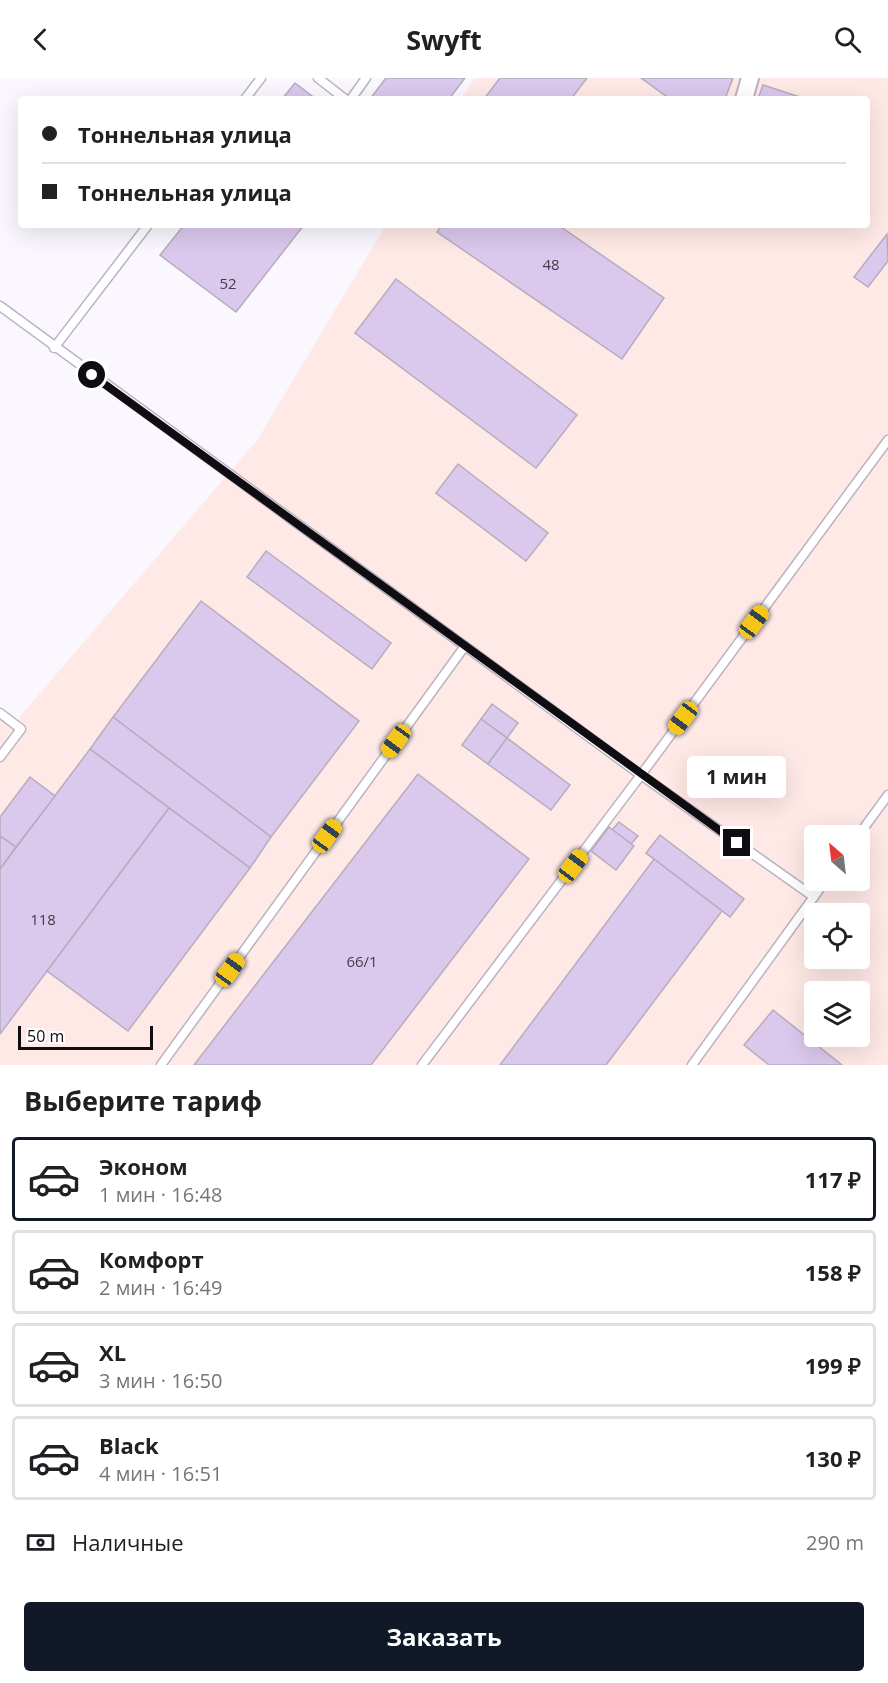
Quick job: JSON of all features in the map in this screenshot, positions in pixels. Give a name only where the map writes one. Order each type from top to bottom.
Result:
[{"type":"street","points":[[745,96],[750,78]]},
{"type":"lane","points":[[247,96],[261,78]]},
{"type":"lane","points":[[318,78],[341,96]]},
{"type":"lane","points":[[353,96],[366,78]]},
{"type":"lane","points":[[54,348],[146,228]]},
{"type":"lane","points":[[0,306],[54,348],[641,775],[814,897]]},
{"type":"lane","points":[[422,1065],[641,775],[888,440]]},
{"type":"lane","points":[[161,1065],[465,646]]},
{"type":"lane","points":[[0,713],[21,729],[0,757]]},
{"type":"lane","points":[[866,825],[888,795]]},
{"type":"lane","points":[[692,1065],[818,891]]},
{"type":"shaded area","points":[[474,78],[888,78],[888,1065],[0,1065],[0,721],[11,727],[258,439],[384,228],[870,228],[870,96],[463,96]]},
{"type":"building","points":[[386,78],[465,78],[451,96],[372,96]]},
{"type":"building","points":[[500,78],[587,78],[573,96],[486,96]]},
{"type":"building","points":[[641,78],[733,78],[726,96],[666,96]]},
{"type":"building","points":[[295,83],[312,96],[284,96]]},
{"type":"building","points":[[763,85],[797,96],[759,96]]},
{"type":"building","points":[[182,228],[302,228],[236,312],[160,255]]},
{"type":"building","points":[[440,228],[562,228],[664,298],[622,359],[437,232]]},
{"type":"building","points":[[887,234],[888,261],[868,287],[854,277]]},
{"type":"building","points":[[396,279],[577,415],[536,468],[355,333]]},
{"type":"building","points":[[458,464],[548,533],[526,561],[436,493]]},
{"type":"building","points":[[266,551],[391,643],[372,669],[247,577]]},
{"type":"building","points":[[201,601],[359,721],[271,837],[113,717]]},
{"type":"building","points":[[492,704],[518,723],[507,738],[481,719]]},
{"type":"building","points":[[113,717],[271,837],[250,868],[90,749]]},
{"type":"building","points":[[481,719],[507,738],[488,764],[462,745]]},
{"type":"building","points":[[507,738],[570,785],[551,810],[488,764]]},
{"type":"building","points":[[90,749],[169,808],[0,1034],[0,869]]},
{"type":"building","points":[[418,774],[529,859],[371,1065],[194,1065]]},
{"type":"building","points":[[30,777],[55,796],[16,847],[0,836],[0,817]]},
{"type":"building","points":[[169,808],[250,868],[128,1031],[47,971]]},
{"type":"building","points":[[619,822],[638,836],[631,844],[612,830]]},
{"type":"building","points":[[609,827],[634,846],[616,870],[591,851]]},
{"type":"building","points":[[660,835],[744,899],[730,917],[646,853]]},
{"type":"building","points":[[0,836],[16,847],[0,869]]},
{"type":"building","points":[[654,859],[722,911],[606,1065],[500,1065]]},
{"type":"building","points":[[773,1010],[804,1035],[804,1047],[819,1047],[842,1065],[769,1065],[744,1045]]},
{"type":"route","points":[[92,375],[737,843]]}]
